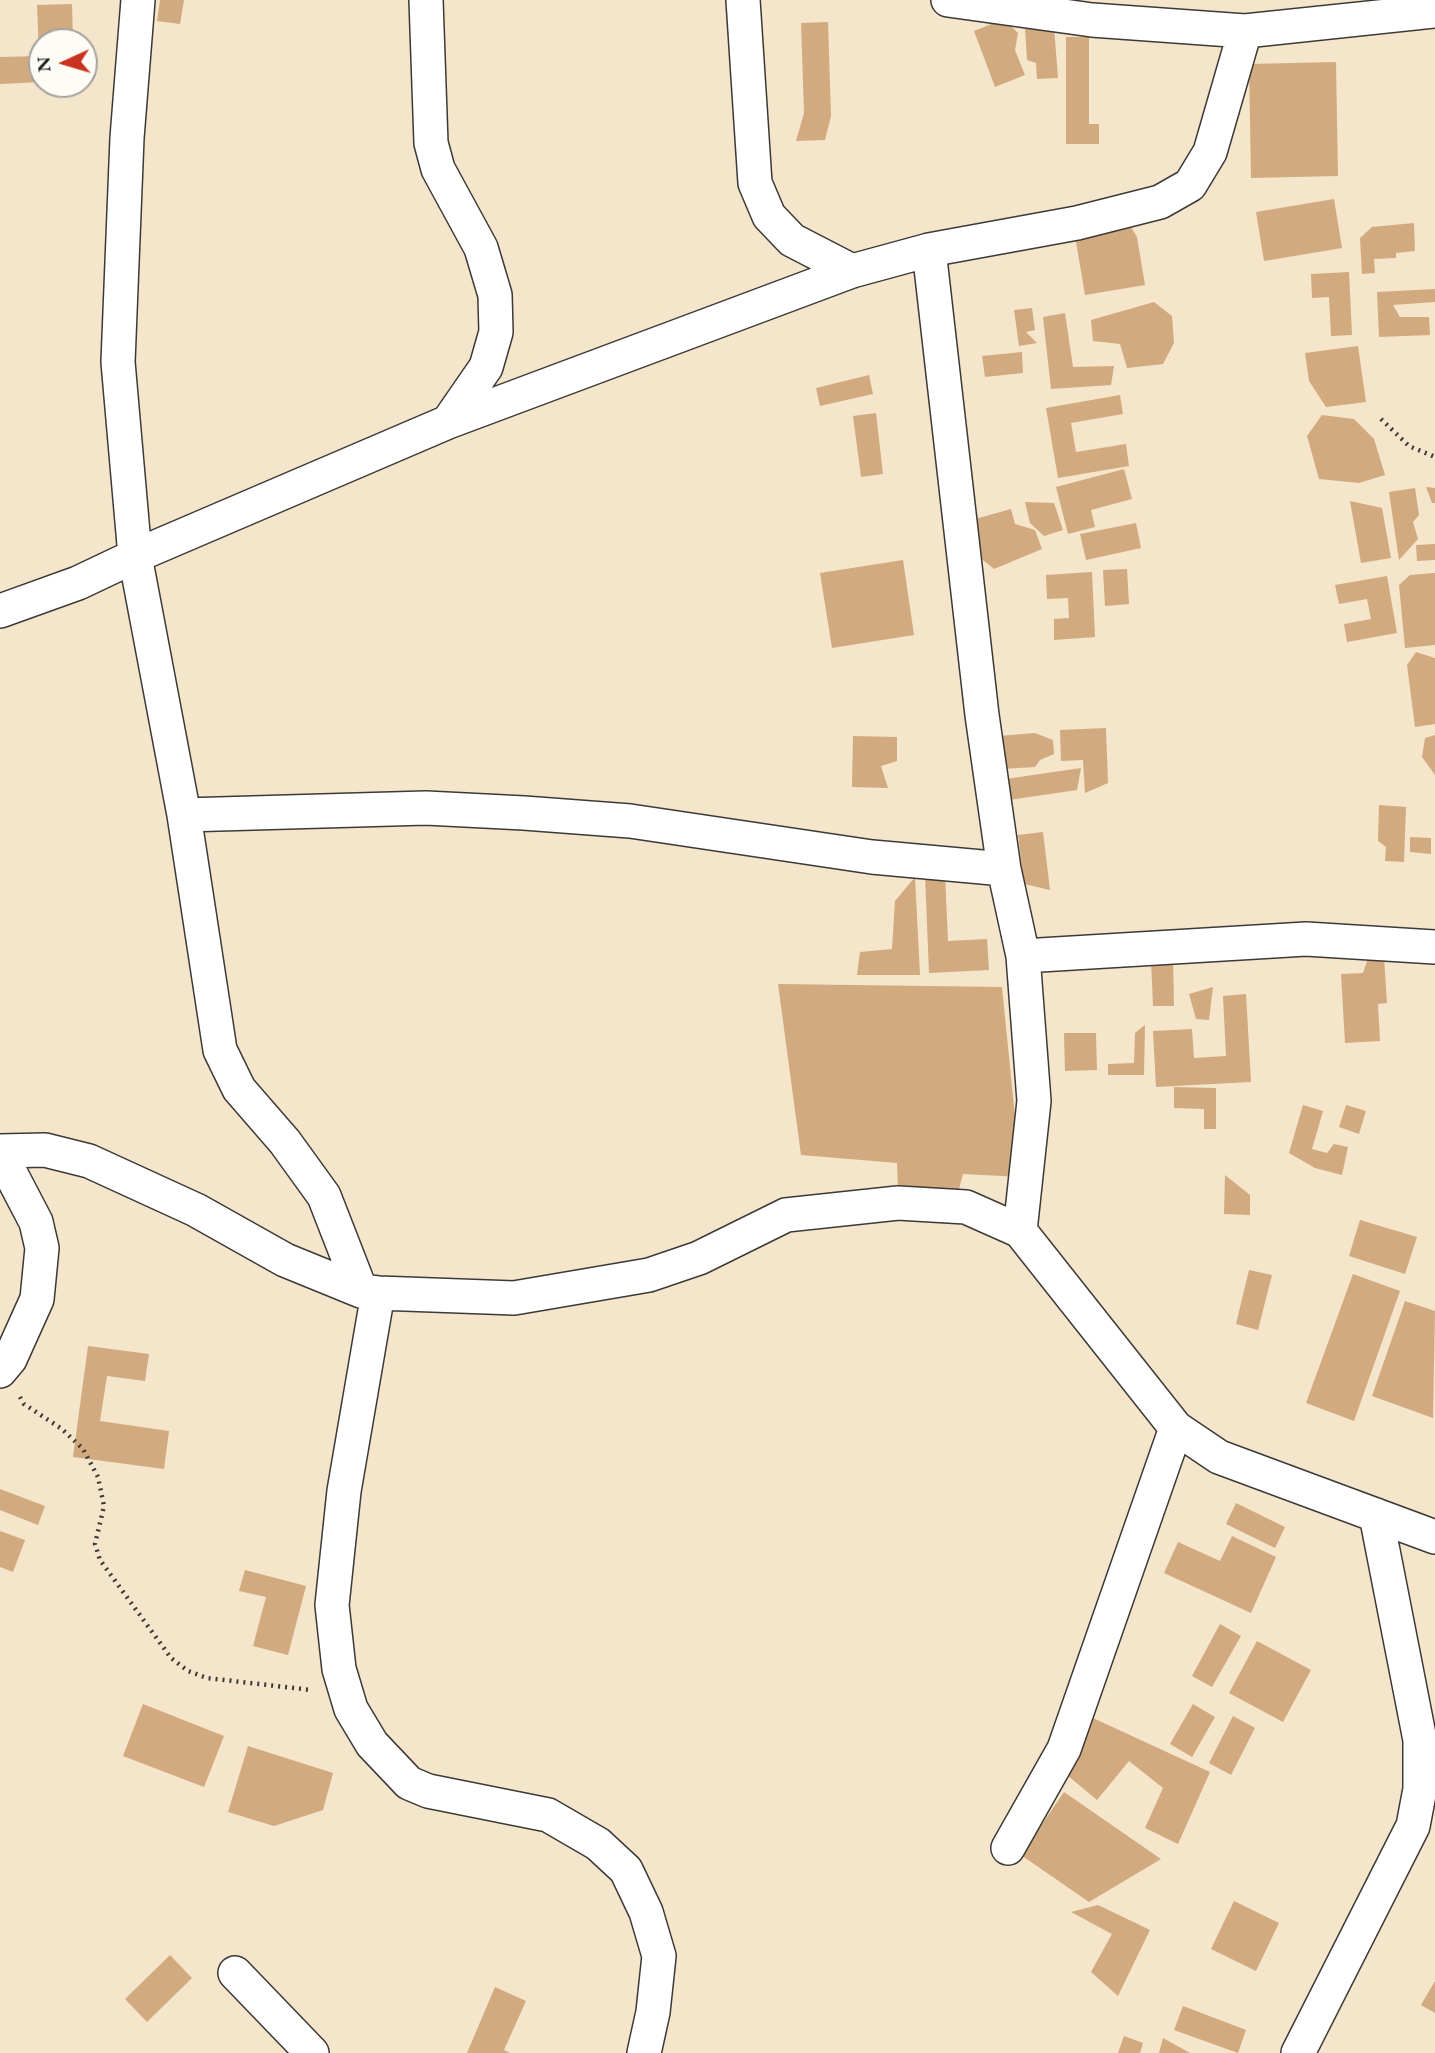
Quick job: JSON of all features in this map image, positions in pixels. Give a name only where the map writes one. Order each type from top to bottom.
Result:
[{"type":"street","points":[[138,0],[127,138],[118,362],[135,556],[184,815],[220,1050],[239,1089],[285,1142],[324,1196],[370,1292],[332,1605],[338,1669],[351,1709],[372,1744],[409,1783],[428,1791],[548,1815],[598,1844],[626,1870],[646,1912],[659,1956],[653,2012],[644,2053]]},
{"type":"street","points":[[426,0],[431,143],[438,169],[481,248],[495,295],[496,332],[486,367],[448,422]]},
{"type":"street","points":[[743,0],[755,183],[769,216],[792,240],[852,271]]},
{"type":"street","points":[[948,0],[1092,20],[1245,31],[1435,11]]},
{"type":"street","points":[[0,611],[78,583],[448,422],[852,271],[929,250],[1124,214],[1160,202],[1190,185],[1210,152],[1245,31]]},
{"type":"street","points":[[929,250],[961,540],[1004,869],[1023,956],[1034,1101],[1020,1231]]},
{"type":"street","points":[[184,815],[426,808],[524,813],[629,821],[872,857],[1004,869]]},
{"type":"street","points":[[1023,956],[1306,939],[1435,947]]},
{"type":"street","points":[[5,1365],[37,1299],[42,1248],[36,1223],[0,1152],[45,1150],[89,1161],[196,1210],[285,1260],[370,1292],[514,1298],[649,1275],[699,1258],[786,1215],[898,1203],[966,1207],[1020,1231],[1176,1428],[1219,1457],[1435,1537]]},
{"type":"street","points":[[1008,1848],[1063,1749],[1176,1428]]},
{"type":"street","points":[[1298,2053],[1413,1826],[1420,1789],[1420,1740],[1376,1515]]},
{"type":"street","points":[[235,1973],[312,2053]]},
{"type":"path","points":[[1381,419],[1409,446],[1435,457]]},
{"type":"path","points":[[5,1365],[24,1404],[62,1429],[83,1450],[93,1468],[104,1506],[95,1544],[100,1560],[171,1658],[188,1671],[207,1678],[345,1694]]},
{"type":"building","points":[[160,0],[184,0],[180,24],[157,21]]},
{"type":"building","points":[[72,4],[73,28],[38,28],[37,5]]},
{"type":"building","points":[[1004,19],[1018,33],[1015,50],[1025,75],[995,87],[974,31]]},
{"type":"building","points":[[828,22],[831,116],[825,140],[796,141],[804,113],[801,23]]},
{"type":"building","points":[[1054,27],[1058,78],[1037,79],[1036,63],[1027,60],[1025,29]]},
{"type":"building","points":[[1066,37],[1089,37],[1089,124],[1099,124],[1099,144],[1066,144]]},
{"type":"building","points":[[28,56],[28,83],[0,84],[0,57]]},
{"type":"building","points":[[1336,62],[1338,176],[1251,178],[1249,64]]},
{"type":"building","points":[[1334,199],[1342,248],[1264,261],[1256,212]]},
{"type":"building","points":[[1414,223],[1415,251],[1396,253],[1396,258],[1374,259],[1375,273],[1362,274],[1360,238],[1372,227]]},
{"type":"building","points":[[1131,227],[1137,237],[1145,285],[1085,295],[1075,236]]},
{"type":"building","points":[[1349,272],[1352,335],[1331,336],[1329,297],[1312,298],[1311,274]]},
{"type":"building","points":[[1435,289],[1435,302],[1393,305],[1400,317],[1429,317],[1430,335],[1379,337],[1377,292]]},
{"type":"building","points":[[1154,302],[1172,316],[1174,343],[1163,364],[1127,368],[1120,344],[1093,341],[1091,320]]},
{"type":"building","points":[[1032,308],[1035,330],[1026,332],[1037,343],[1019,346],[1014,310]]},
{"type":"building","points":[[1065,313],[1073,367],[1114,366],[1111,385],[1051,389],[1043,317]]},
{"type":"building","points":[[1358,346],[1366,402],[1326,407],[1309,381],[1305,353]]},
{"type":"building","points":[[1022,352],[1023,373],[985,377],[982,356]]},
{"type":"building","points":[[869,375],[873,394],[820,406],[816,388]]},
{"type":"building","points":[[1120,395],[1123,414],[1071,423],[1076,452],[1126,444],[1129,466],[1058,478],[1046,408]]},
{"type":"building","points":[[876,413],[883,474],[861,477],[853,416]]},
{"type":"building","points":[[1322,415],[1354,419],[1374,439],[1385,475],[1359,483],[1319,479],[1307,436]]},
{"type":"building","points":[[1124,469],[1132,499],[1091,510],[1095,527],[1068,534],[1056,487]]},
{"type":"building","points":[[1426,487],[1435,488],[1435,503],[1432,503]]},
{"type":"building","points":[[1415,488],[1419,515],[1413,522],[1418,539],[1399,560],[1389,492]]},
{"type":"building","points":[[1350,501],[1382,508],[1391,558],[1361,563]]},
{"type":"building","points":[[1025,502],[1054,503],[1063,530],[1044,536],[1030,523]]},
{"type":"building","points":[[1011,509],[1015,524],[1035,530],[1042,549],[994,569],[978,556],[968,521]]},
{"type":"building","points":[[1136,523],[1141,548],[1086,560],[1080,534]]},
{"type":"building","points":[[1435,544],[1435,560],[1417,561],[1416,545]]},
{"type":"building","points":[[903,560],[914,635],[832,648],[820,573]]},
{"type":"building","points":[[1127,569],[1129,604],[1105,606],[1103,570]]},
{"type":"building","points":[[1092,572],[1095,637],[1054,640],[1054,619],[1069,618],[1068,598],[1047,599],[1046,575]]},
{"type":"building","points":[[1435,573],[1435,645],[1405,648],[1399,585],[1410,575]]},
{"type":"building","points":[[1387,576],[1397,633],[1347,642],[1344,624],[1371,619],[1367,599],[1339,604],[1335,585]]},
{"type":"building","points":[[1416,652],[1435,658],[1435,724],[1415,727],[1407,665]]},
{"type":"building","points":[[1106,728],[1108,783],[1085,793],[1083,760],[1061,761],[1060,730]]},
{"type":"building","points":[[1035,733],[1053,740],[1054,754],[1040,760],[1035,767],[1001,769],[999,736]]},
{"type":"building","points":[[1435,735],[1435,775],[1422,757],[1425,738]]},
{"type":"building","points":[[853,736],[897,737],[897,761],[881,766],[888,788],[852,787]]},
{"type":"building","points":[[1081,768],[1077,790],[1002,801],[999,780]]},
{"type":"building","points":[[1379,805],[1406,807],[1404,862],[1385,861],[1386,847],[1378,841]]},
{"type":"building","points":[[1043,832],[1050,890],[1024,884],[1018,835]]},
{"type":"building","points":[[1410,837],[1431,838],[1431,854],[1410,852]]},
{"type":"building","points":[[945,874],[948,941],[987,939],[989,970],[929,973],[925,875]]},
{"type":"building","points":[[915,877],[920,975],[857,975],[860,952],[892,949],[895,901]]},
{"type":"building","points":[[1384,957],[1387,1003],[1378,1004],[1380,1041],[1345,1043],[1341,974],[1363,973],[1368,958]]},
{"type":"building","points":[[1173,958],[1174,1006],[1153,1006],[1151,959]]},
{"type":"building","points":[[778,984],[1002,987],[1021,1177],[963,1174],[959,1189],[898,1189],[897,1163],[801,1155]]},
{"type":"building","points":[[1213,987],[1209,1020],[1196,1019],[1189,994]]},
{"type":"building","points":[[1246,994],[1251,1082],[1156,1087],[1153,1031],[1192,1029],[1194,1058],[1226,1056],[1223,996]]},
{"type":"building","points":[[1145,1025],[1144,1075],[1108,1075],[1108,1064],[1134,1063],[1135,1033]]},
{"type":"building","points":[[1064,1033],[1096,1033],[1097,1070],[1065,1071]]},
{"type":"building","points":[[1174,1087],[1216,1088],[1216,1129],[1204,1129],[1204,1109],[1174,1108]]},
{"type":"building","points":[[1303,1105],[1323,1111],[1312,1149],[1327,1153],[1334,1144],[1348,1147],[1342,1175],[1315,1168],[1289,1153]]},
{"type":"building","points":[[1346,1105],[1366,1111],[1359,1134],[1339,1127]]},
{"type":"building","points":[[1225,1175],[1250,1195],[1250,1215],[1224,1214]]},
{"type":"building","points":[[1360,1220],[1417,1237],[1405,1274],[1349,1256]]},
{"type":"building","points":[[1249,1270],[1272,1275],[1258,1330],[1236,1324]]},
{"type":"building","points":[[1353,1274],[1400,1291],[1354,1421],[1306,1403]]},
{"type":"building","points":[[1405,1301],[1435,1311],[1433,1418],[1372,1396]]},
{"type":"building","points":[[88,1346],[149,1354],[145,1381],[107,1376],[100,1421],[169,1431],[164,1469],[73,1457]]},
{"type":"building","points":[[0,1489],[45,1506],[38,1525],[0,1510]]},
{"type":"building","points":[[1236,1503],[1285,1527],[1275,1548],[1226,1524]]},
{"type":"building","points":[[0,1531],[25,1540],[13,1572],[0,1567]]},
{"type":"building","points":[[1232,1536],[1276,1557],[1251,1613],[1164,1573],[1178,1542],[1220,1561]]},
{"type":"building","points":[[245,1570],[306,1586],[288,1655],[253,1646],[266,1597],[239,1591]]},
{"type":"building","points":[[1220,1624],[1241,1636],[1212,1687],[1192,1676]]},
{"type":"building","points":[[1257,1641],[1311,1670],[1283,1722],[1229,1693]]},
{"type":"building","points":[[143,1704],[224,1736],[204,1787],[123,1756]]},
{"type":"building","points":[[1193,1704],[1215,1717],[1192,1757],[1170,1744]]},
{"type":"building","points":[[1233,1716],[1255,1728],[1231,1775],[1209,1763]]},
{"type":"building","points":[[1093,1718],[1210,1772],[1178,1844],[1145,1828],[1163,1788],[1129,1761],[1097,1800],[1067,1775]]},
{"type":"building","points":[[248,1746],[333,1773],[323,1810],[274,1826],[228,1812]]},
{"type":"building","points":[[1064,1792],[1161,1859],[1089,1902],[1021,1855]]},
{"type":"building","points":[[1234,1901],[1279,1923],[1256,1971],[1211,1949]]},
{"type":"building","points":[[1098,1905],[1150,1930],[1118,1996],[1091,1972],[1112,1934],[1071,1912]]},
{"type":"building","points":[[170,1955],[192,1978],[147,2022],[125,1999]]},
{"type":"building","points":[[1435,1981],[1435,2013],[1421,2005]]},
{"type":"building","points":[[495,1987],[526,2001],[504,2050],[510,2053],[467,2053]]},
{"type":"building","points":[[1183,2006],[1246,2030],[1238,2053],[1174,2030]]},
{"type":"building","points":[[1124,2036],[1143,2043],[1140,2053],[1118,2053]]},
{"type":"building","points":[[1163,2038],[1190,2053],[1159,2053]]}]
